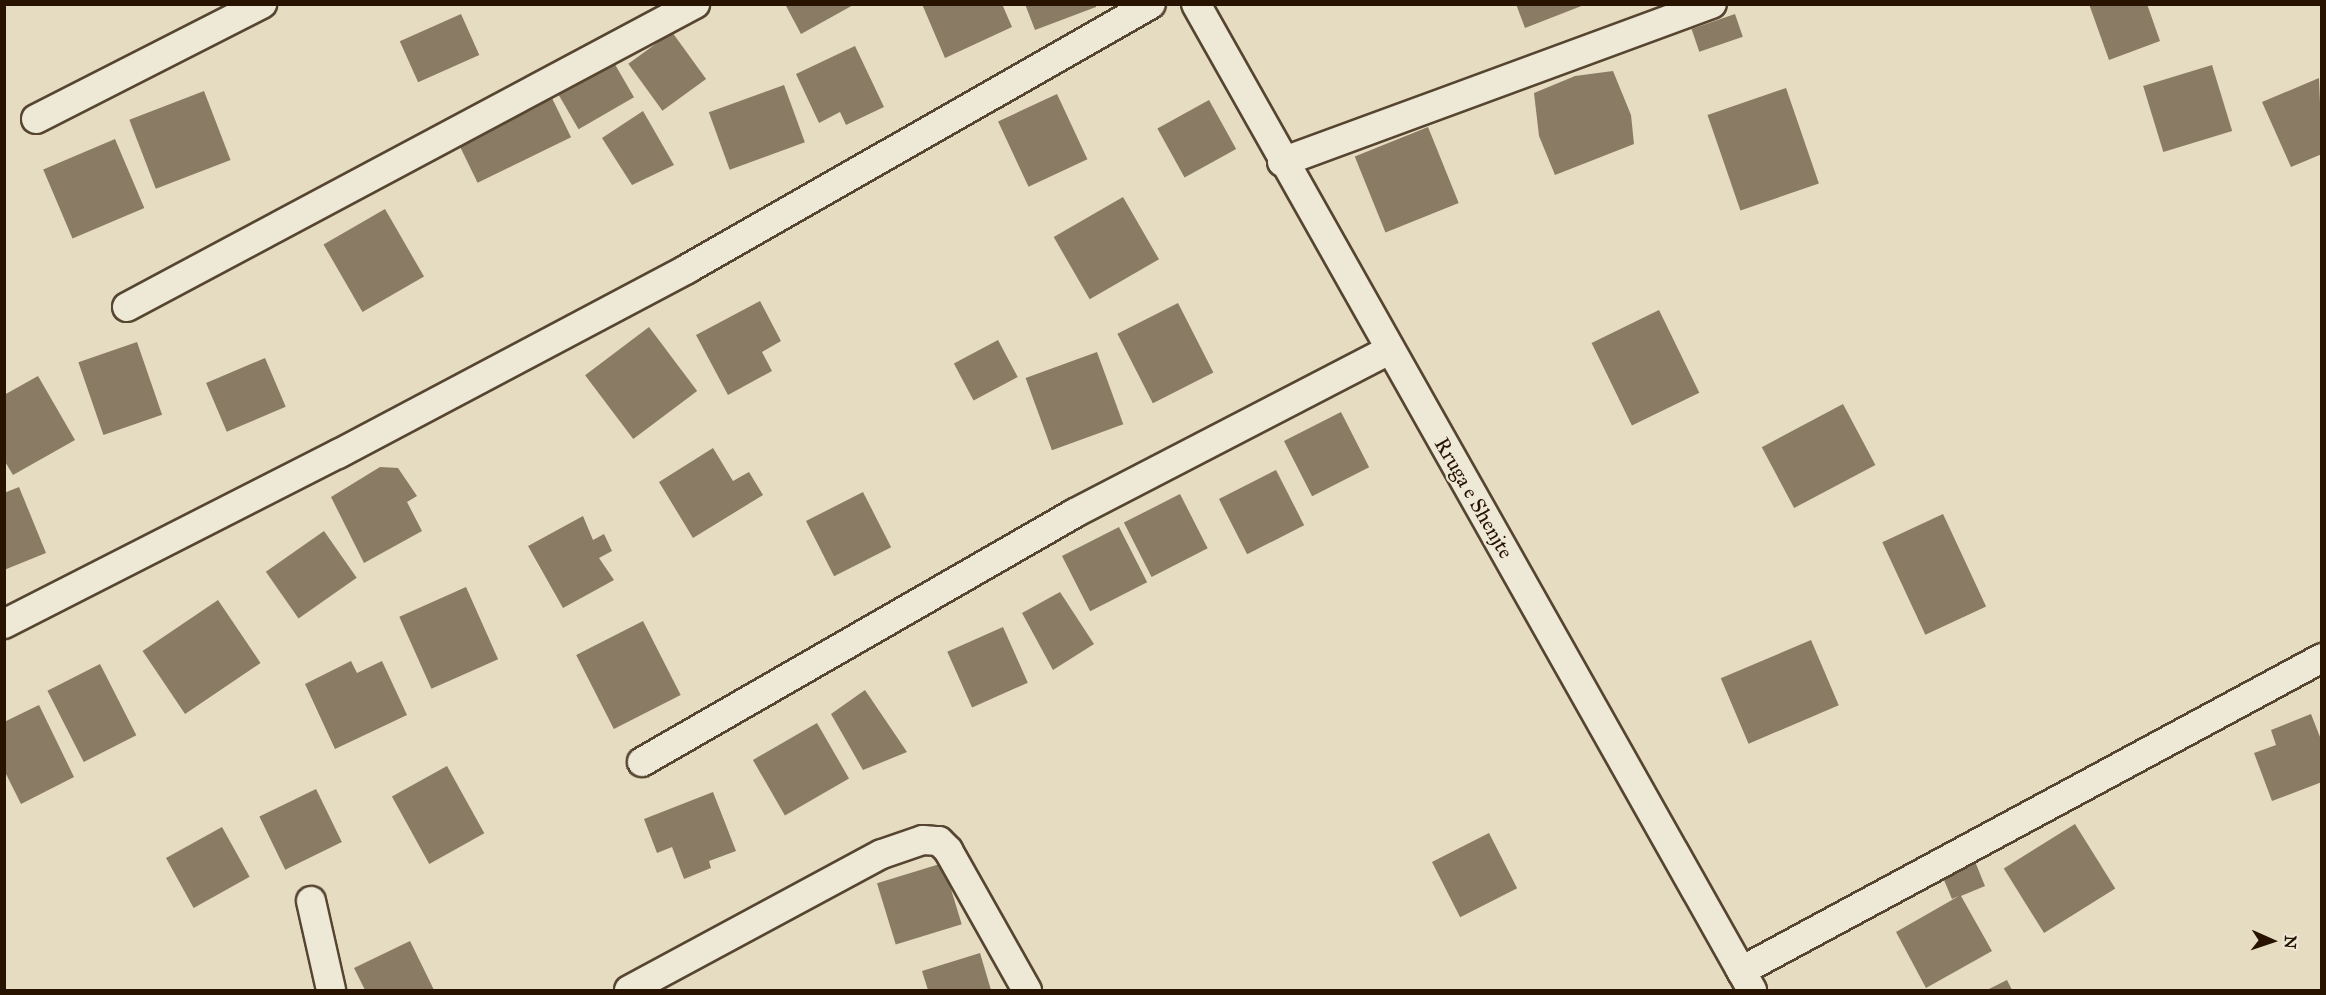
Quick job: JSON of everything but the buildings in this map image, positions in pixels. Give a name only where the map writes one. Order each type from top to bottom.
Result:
[{"type":"street","points":[[36,119],[262,4]]},
{"type":"street","points":[[127,307],[695,4]]},
{"type":"street","points":[[4,624],[338,454],[687,269],[1151,4]]},
{"type":"street","name":"Rruga e Shenjte","points":[[1196,4],[1282,162],[1746,980]]},
{"type":"street","points":[[1282,162],[1713,4]]},
{"type":"street","points":[[642,762],[1075,513],[1390,350]]},
{"type":"street","points":[[1746,980],[2322,658]]},
{"type":"street","points":[[629,990],[882,854],[923,840],[939,841],[948,850],[1027,990]]},
{"type":"street","points":[[311,902],[331,990]]}]
